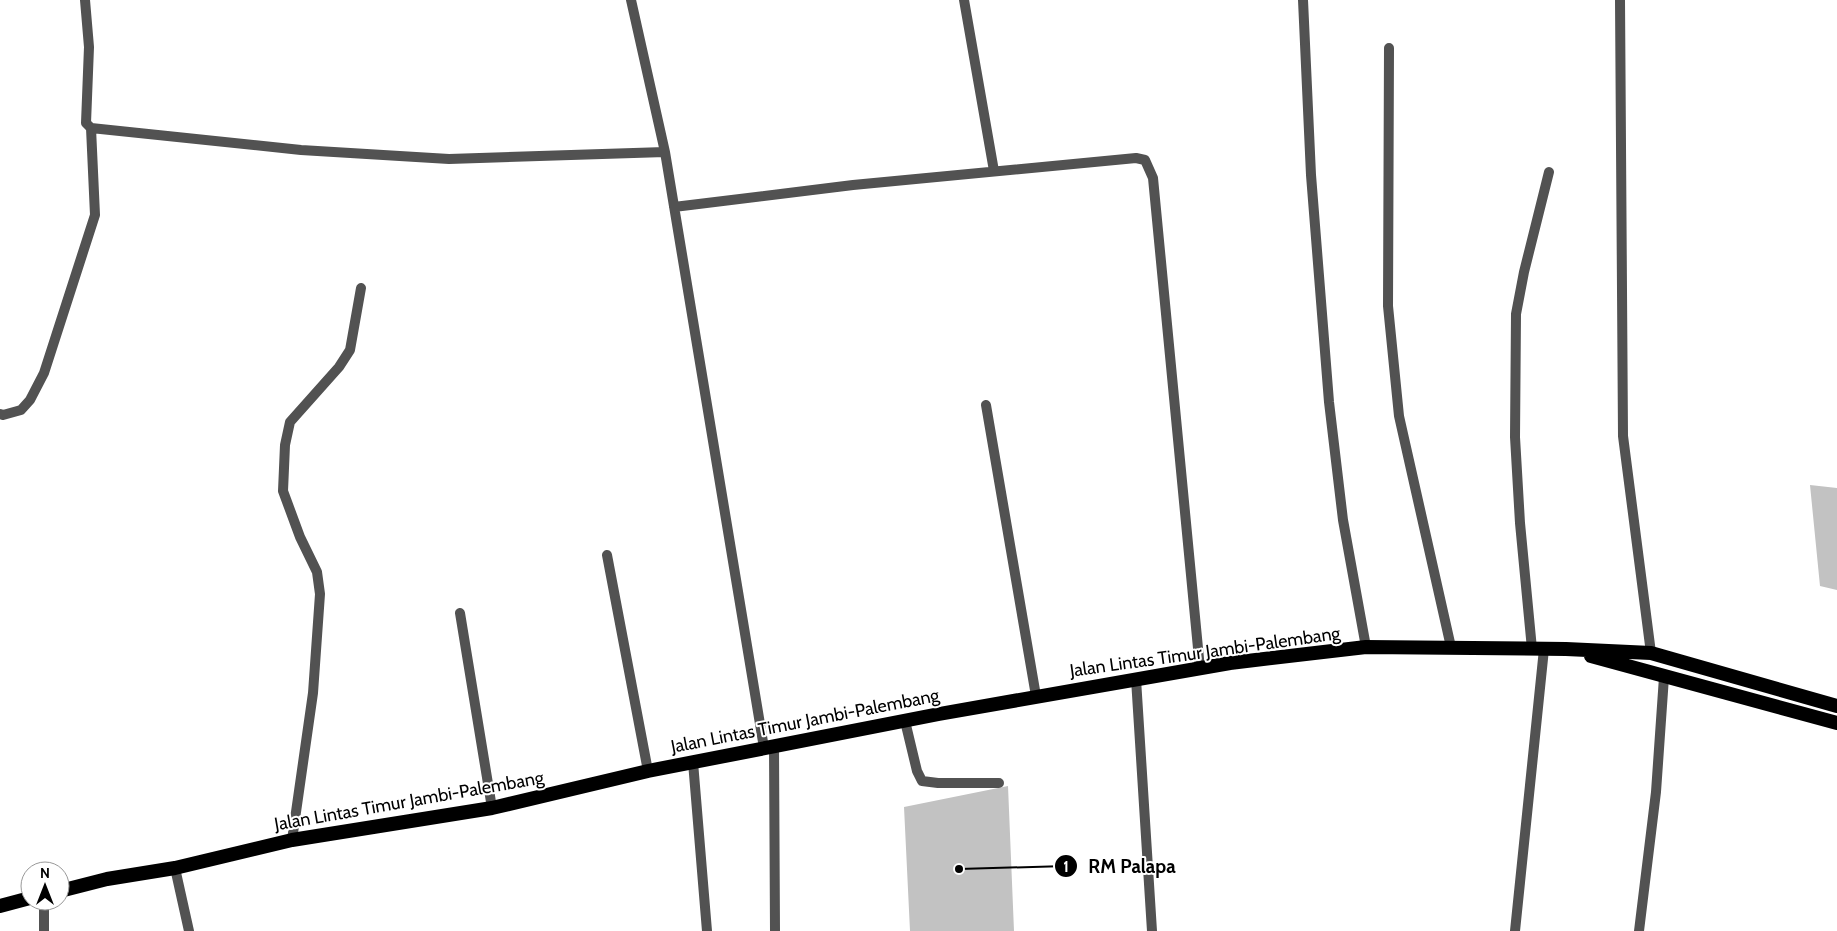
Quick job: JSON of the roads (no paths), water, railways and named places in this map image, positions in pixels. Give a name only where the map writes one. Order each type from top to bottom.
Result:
[{"type":"highway","name":"Jalan Lintas Timur Jambi-Palembang","points":[[70,888],[108,879],[175,868],[292,840],[492,808],[648,771],[1036,696],[1200,669],[1366,647],[1566,649],[1651,653],[1837,706]]},
{"type":"highway","name":"Jalan Lintas Timur Jambi-Palembang","points":[[1566,649],[1837,723]]},
{"type":"highway","points":[[0,906],[20,901]]},
{"type":"street","points":[[0,414],[3,415],[21,410],[30,400],[44,374],[95,214],[91,128],[86,122],[89,47],[85,0]]},
{"type":"street","points":[[631,0],[665,152],[769,747],[775,931]]},
{"type":"street","points":[[964,0],[994,171]]},
{"type":"street","points":[[1303,0],[1311,175],[1329,402],[1343,520],[1366,647]]},
{"type":"street","points":[[1620,0],[1623,436],[1651,653]]},
{"type":"street","points":[[1389,48],[1388,306],[1399,416],[1451,647]]},
{"type":"street","points":[[91,128],[301,150],[449,159],[665,152]]},
{"type":"street","points":[[674,207],[853,185],[1136,158],[1145,160],[1149,166],[1154,188],[1200,669]]},
{"type":"street","points":[[1515,931],[1538,649],[1520,523],[1515,437],[1516,314],[1524,272],[1549,172]]},
{"type":"street","points":[[292,840],[313,693],[320,594],[317,572],[300,537],[283,491],[285,445],[290,422],[303,405],[339,368],[350,350],[361,288]]},
{"type":"street","points":[[986,405],[1036,696]]},
{"type":"street","points":[[608,555],[648,771]]},
{"type":"street","points":[[460,613],[492,808]]},
{"type":"street","points":[[1639,931],[1656,792],[1658,740],[1664,676]]},
{"type":"street","points":[[1136,679],[1152,931]]},
{"type":"street","points":[[905,721],[917,771],[922,781],[938,783],[999,783]]},
{"type":"street","points":[[692,762],[707,931]]},
{"type":"street","points":[[175,868],[189,931]]},
{"type":"street","points":[[44,911],[44,931]]},
{"type":"place","name":"RM Palapa","points":[[959,869]]}]
